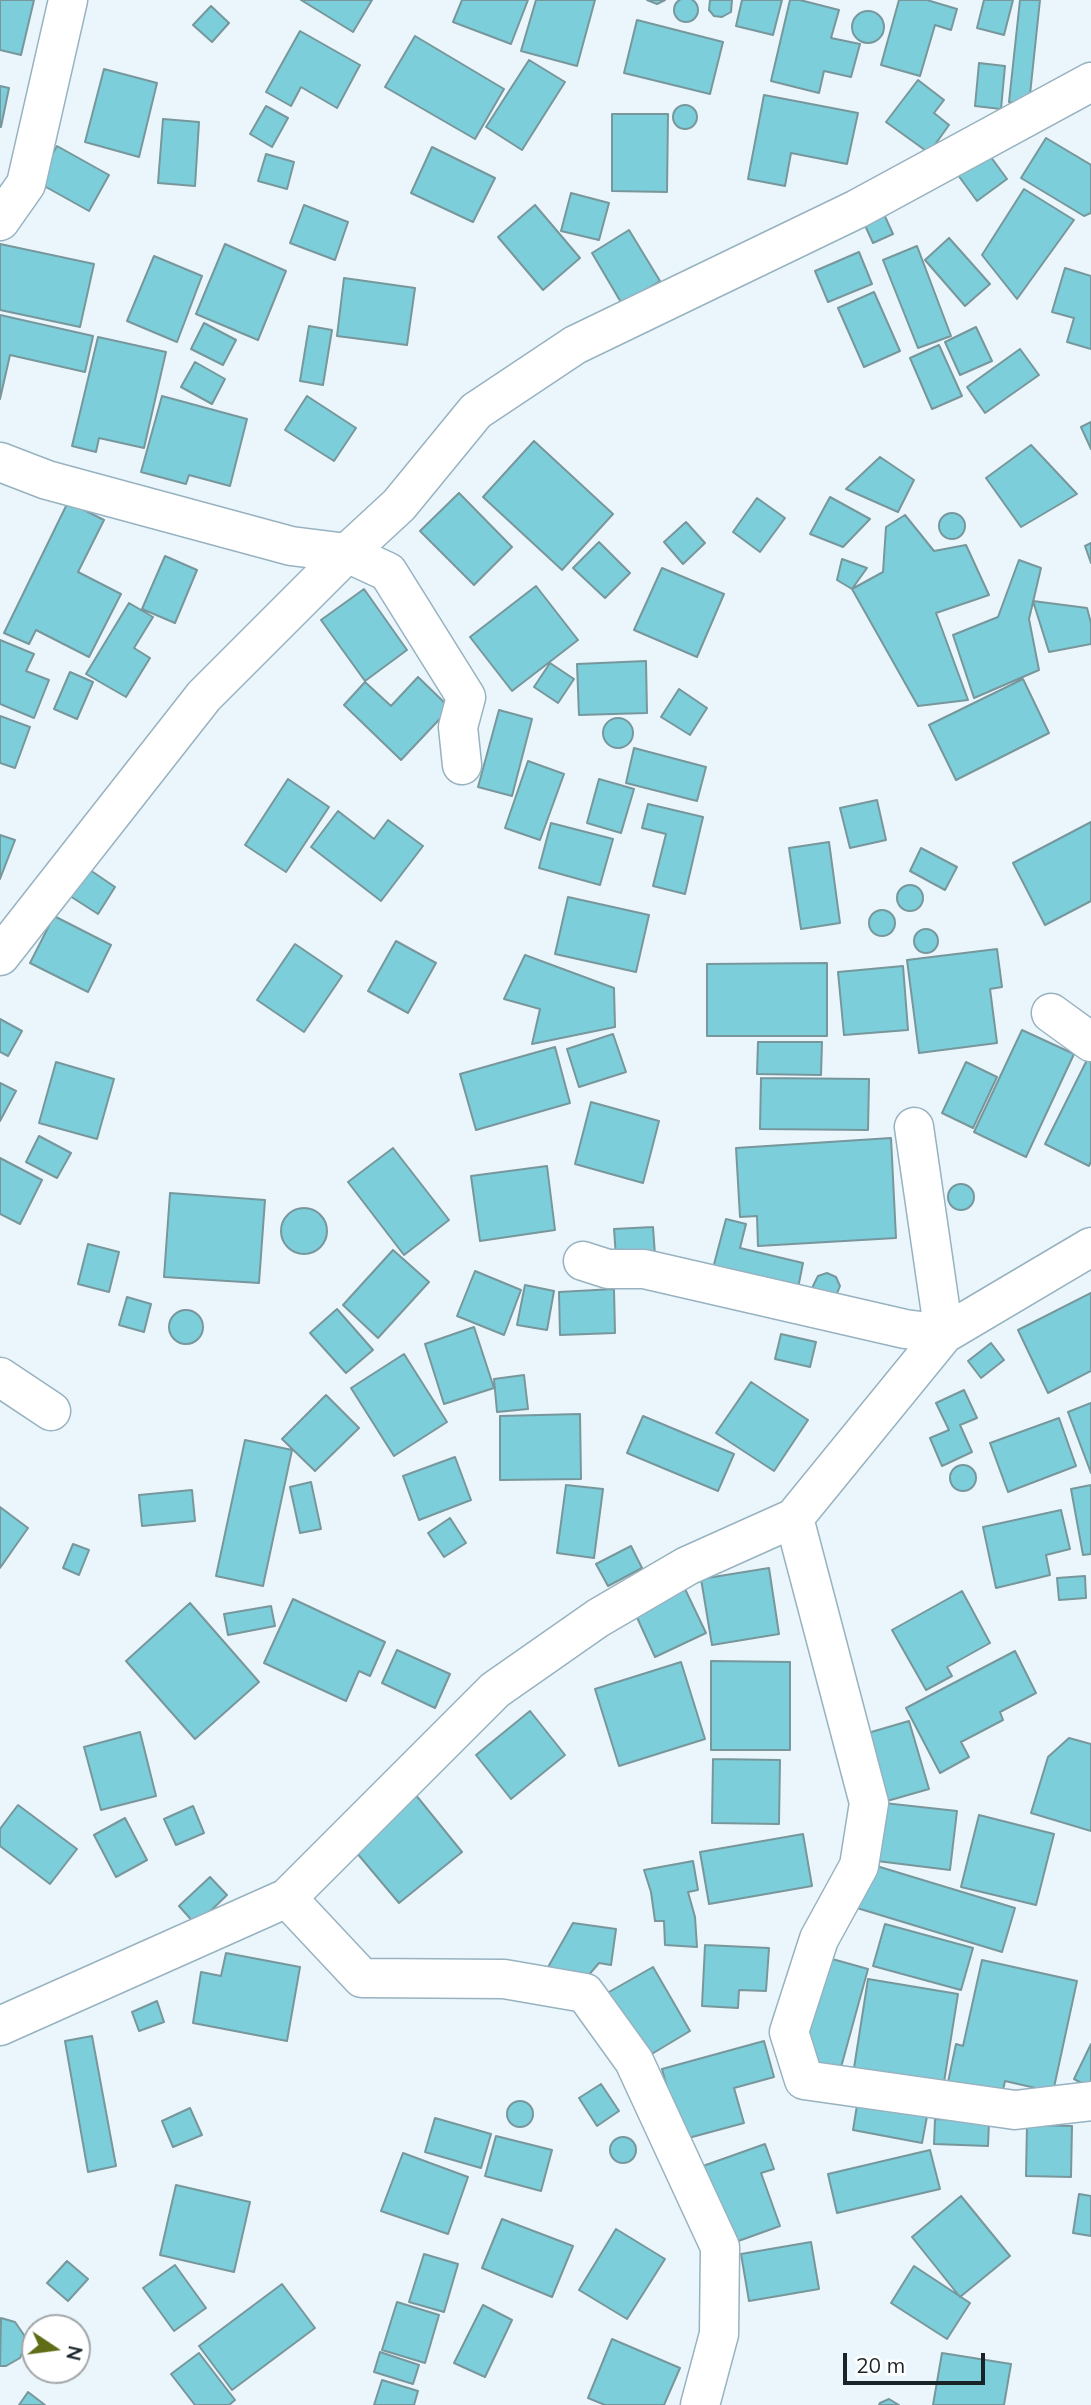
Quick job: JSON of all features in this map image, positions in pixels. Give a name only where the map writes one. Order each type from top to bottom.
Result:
[{"type":"street","points":[[0,221],[26,184],[68,0]]},
{"type":"street","points":[[0,956],[204,696],[399,505],[476,411],[575,345],[857,209],[1091,82]]},
{"type":"street","points":[[0,462],[47,480],[278,543],[347,553],[388,572],[466,697],[458,727],[462,765]]},
{"type":"street","points":[[1051,1013],[1091,1042]]},
{"type":"street","points":[[914,1127],[944,1334]]},
{"type":"street","points":[[0,2026],[287,1898],[495,1690],[598,1618],[687,1566],[794,1518],[944,1334],[1091,1247]]},
{"type":"street","points":[[583,1261],[608,1269],[644,1269],[905,1329],[944,1334]]},
{"type":"street","points":[[0,1377],[51,1411]]},
{"type":"street","points":[[794,1518],[869,1803],[859,1866],[819,1939],[789,2032],[804,2080],[1015,2110],[1091,2101]]},
{"type":"street","points":[[287,1898],[362,1978],[504,1979],[584,1993],[634,2061],[720,2247],[719,2334],[701,2405]]},
{"type":"building","points":[[686,-2],[694,2],[698,10],[694,18],[686,22],[678,18],[674,10],[678,2]]},
{"type":"building","points":[[0,0],[34,0],[21,55],[0,50]]},
{"type":"building","points":[[301,0],[372,0],[353,32]]},
{"type":"building","points":[[462,0],[528,0],[511,44],[453,22]]},
{"type":"building","points":[[536,0],[595,0],[577,66],[521,51]]},
{"type":"building","points":[[647,0],[665,0],[657,4]]},
{"type":"building","points":[[710,0],[732,0],[731,12],[722,17],[714,16],[709,10]]},
{"type":"building","points":[[742,0],[782,0],[773,35],[736,26]]},
{"type":"building","points":[[790,0],[839,10],[831,38],[860,44],[851,77],[824,71],[819,93],[771,81]]},
{"type":"building","points":[[899,0],[927,0],[957,9],[951,30],[935,25],[920,76],[881,65]]},
{"type":"building","points":[[984,0],[1013,0],[1004,35],[977,28]]},
{"type":"building","points":[[1020,0],[1040,0],[1029,104],[1009,102]]},
{"type":"building","points":[[211,6],[229,23],[212,42],[193,25]]},
{"type":"building","points":[[868,11],[879,16],[884,27],[879,38],[868,43],[857,38],[852,27],[857,16]]},
{"type":"building","points":[[637,20],[723,42],[710,94],[624,73]]},
{"type":"building","points":[[300,31],[360,65],[337,108],[301,87],[291,106],[266,92]]},
{"type":"building","points":[[415,36],[504,89],[475,139],[385,87]]},
{"type":"building","points":[[529,60],[565,82],[522,150],[486,127]]},
{"type":"building","points":[[979,63],[1005,66],[1001,109],[975,106]]},
{"type":"building","points":[[104,69],[157,83],[139,157],[85,142]]},
{"type":"building","points":[[918,80],[944,100],[934,113],[949,125],[929,153],[886,122]]},
{"type":"building","points":[[0,86],[9,88],[1,127],[0,127]]},
{"type":"building","points":[[764,95],[858,113],[847,164],[791,153],[785,186],[748,179]]},
{"type":"building","points":[[685,105],[694,108],[697,117],[694,126],[685,129],[676,126],[673,117],[676,108]]},
{"type":"building","points":[[266,106],[288,118],[272,147],[250,134]]},
{"type":"building","points":[[612,114],[668,114],[667,192],[612,191]]},
{"type":"building","points":[[163,119],[199,122],[195,186],[158,183]]},
{"type":"building","points":[[1046,138],[1091,165],[1091,213],[1084,216],[1021,178]]},
{"type":"building","points":[[57,146],[109,175],[89,211],[37,182]]},
{"type":"building","points":[[432,147],[495,178],[473,222],[411,193]]},
{"type":"building","points":[[985,149],[1007,179],[977,201],[955,171]]},
{"type":"building","points":[[266,154],[294,162],[287,189],[258,181]]},
{"type":"building","points":[[1024,189],[1074,220],[1017,299],[982,255]]},
{"type":"building","points":[[571,193],[609,203],[599,240],[561,231]]},
{"type":"building","points":[[304,205],[348,222],[335,260],[290,243]]},
{"type":"building","points":[[535,205],[580,258],[543,290],[498,237]]},
{"type":"building","points":[[883,212],[893,234],[873,243],[863,221]]},
{"type":"building","points":[[629,230],[660,281],[622,304],[592,253]]},
{"type":"building","points":[[949,238],[990,284],[965,306],[925,260]]},
{"type":"building","points":[[0,244],[94,264],[80,327],[0,310]]},
{"type":"building","points":[[225,244],[286,271],[258,340],[196,314]]},
{"type":"building","points":[[917,246],[951,336],[918,348],[883,260]]},
{"type":"building","points":[[859,252],[872,284],[828,302],[815,271]]},
{"type":"building","points":[[154,256],[202,276],[177,342],[127,321]]},
{"type":"building","points":[[1065,268],[1091,276],[1091,349],[1067,342],[1074,318],[1052,312]]},
{"type":"building","points":[[344,278],[415,288],[407,345],[337,336]]},
{"type":"building","points":[[874,292],[900,351],[864,367],[838,308]]},
{"type":"building","points":[[0,315],[93,336],[85,372],[10,355],[0,399]]},
{"type":"building","points":[[204,323],[236,340],[223,365],[191,349]]},
{"type":"building","points":[[309,326],[332,330],[323,385],[300,381]]},
{"type":"building","points":[[976,327],[992,361],[960,375],[945,342]]},
{"type":"building","points":[[98,337],[166,352],[144,448],[99,438],[96,452],[72,446]]},
{"type":"building","points":[[939,345],[962,396],[932,409],[910,358]]},
{"type":"building","points":[[1020,349],[1039,375],[985,413],[967,387]]},
{"type":"building","points":[[195,362],[225,379],[212,404],[181,387]]},
{"type":"building","points":[[162,396],[247,419],[230,486],[189,475],[186,484],[141,472]]},
{"type":"building","points":[[307,396],[356,428],[334,461],[285,430]]},
{"type":"building","points":[[1091,422],[1091,449],[1081,427]]},
{"type":"building","points":[[534,441],[613,514],[562,570],[483,497]]},
{"type":"building","points":[[1031,445],[1077,494],[1021,527],[986,478]]},
{"type":"building","points":[[880,457],[914,480],[898,512],[846,489]]},
{"type":"building","points":[[459,493],[512,547],[474,585],[420,531]]},
{"type":"building","points":[[830,497],[870,519],[843,547],[810,534]]},
{"type":"building","points":[[757,498],[785,518],[760,552],[733,532]]},
{"type":"building","points":[[68,502],[104,520],[78,572],[121,594],[89,657],[36,630],[29,644],[4,633]]},
{"type":"building","points":[[952,513],[961,517],[965,526],[961,535],[952,539],[943,535],[939,526],[943,517]]},
{"type":"building","points":[[905,515],[934,551],[966,545],[989,595],[936,613],[968,700],[918,706],[852,589],[883,572],[886,527]]},
{"type":"building","points":[[686,522],[705,543],[683,564],[664,542]]},
{"type":"building","points":[[599,542],[630,573],[605,598],[573,568]]},
{"type":"building","points":[[1091,543],[1091,563],[1085,546]]},
{"type":"building","points":[[165,556],[197,570],[175,623],[142,609]]},
{"type":"building","points":[[842,559],[867,568],[852,589],[837,580]]},
{"type":"building","points":[[1019,560],[1041,568],[1029,619],[1039,670],[974,698],[953,635],[998,617]]},
{"type":"building","points":[[662,568],[724,594],[697,657],[634,630]]},
{"type":"building","points":[[536,586],[578,640],[512,691],[470,637]]},
{"type":"building","points":[[364,589],[407,650],[365,681],[321,620]]},
{"type":"building","points":[[1033,601],[1087,608],[1091,623],[1091,644],[1049,652]]},
{"type":"building","points":[[129,603],[153,617],[134,648],[150,658],[126,697],[86,674]]},
{"type":"building","points":[[0,640],[34,654],[26,671],[49,680],[34,718],[0,704]]},
{"type":"building","points":[[646,661],[647,713],[579,715],[577,664]]},
{"type":"building","points":[[550,663],[574,679],[558,703],[534,687]]},
{"type":"building","points":[[70,672],[93,682],[77,719],[54,709]]},
{"type":"building","points":[[418,677],[450,708],[401,760],[344,705],[365,682],[391,706]]},
{"type":"building","points":[[1023,679],[1049,733],[956,780],[929,725]]},
{"type":"building","points":[[679,689],[707,708],[690,735],[661,717]]},
{"type":"building","points":[[499,710],[532,719],[512,796],[478,787]]},
{"type":"building","points":[[0,716],[30,727],[15,768],[0,763]]},
{"type":"building","points":[[618,718],[624,719],[632,727],[632,739],[624,747],[618,748],[612,747],[604,739],[603,733],[604,727],[612,719]]},
{"type":"building","points":[[634,748],[706,767],[697,801],[626,783]]},
{"type":"building","points":[[528,761],[564,774],[540,840],[505,828]]},
{"type":"building","points":[[288,779],[329,807],[286,872],[245,845]]},
{"type":"building","points":[[599,779],[634,789],[621,833],[587,823]]},
{"type":"building","points":[[877,800],[886,840],[850,848],[840,808]]},
{"type":"building","points":[[648,804],[703,817],[685,894],[653,886],[666,834],[642,828]]},
{"type":"building","points":[[338,811],[374,839],[388,820],[423,846],[381,901],[311,847]]},
{"type":"building","points":[[1091,822],[1091,901],[1045,925],[1013,863]]},
{"type":"building","points":[[551,823],[613,839],[600,885],[539,868]]},
{"type":"building","points":[[0,835],[15,840],[0,879]]},
{"type":"building","points":[[829,842],[840,923],[801,929],[789,848]]},
{"type":"building","points":[[921,848],[957,867],[945,890],[910,871]]},
{"type":"building","points":[[87,868],[115,887],[98,914],[70,896]]},
{"type":"building","points":[[910,885],[919,889],[923,898],[919,907],[910,911],[901,907],[897,898],[901,889]]},
{"type":"building","points":[[568,897],[649,915],[636,972],[555,954]]},
{"type":"building","points":[[882,910],[891,914],[895,923],[891,932],[882,936],[873,932],[869,923],[873,914]]},
{"type":"building","points":[[54,916],[111,945],[88,992],[30,963]]},
{"type":"building","points":[[926,929],[935,932],[938,941],[935,950],[926,953],[917,950],[914,941],[917,932]]},
{"type":"building","points":[[396,941],[436,963],[408,1013],[368,991]]},
{"type":"building","points":[[295,944],[342,976],[304,1032],[257,1000]]},
{"type":"building","points":[[997,949],[1002,987],[990,989],[997,1043],[919,1053],[907,960]]},
{"type":"building","points":[[525,955],[614,988],[615,1027],[532,1044],[540,1009],[504,999]]},
{"type":"building","points":[[827,963],[827,1036],[707,1036],[707,964]]},
{"type":"building","points":[[903,966],[908,1030],[844,1035],[838,972]]},
{"type":"building","points":[[0,1019],[22,1031],[8,1056],[0,1052]]},
{"type":"building","points":[[1022,1030],[1074,1054],[1026,1157],[974,1132]]},
{"type":"building","points":[[613,1034],[626,1072],[579,1087],[567,1049]]},
{"type":"building","points":[[758,1042],[822,1042],[821,1075],[757,1074]]},
{"type":"building","points":[[555,1047],[570,1103],[476,1130],[460,1074]]},
{"type":"building","points":[[1087,1060],[1091,1062],[1089,1166],[1045,1144]]},
{"type":"building","points":[[56,1062],[114,1079],[97,1139],[39,1123]]},
{"type":"building","points":[[966,1062],[997,1077],[973,1128],[942,1113]]},
{"type":"building","points":[[761,1078],[869,1079],[868,1130],[760,1129]]},
{"type":"building","points":[[0,1083],[16,1091],[0,1121]]},
{"type":"building","points":[[591,1102],[659,1121],[643,1183],[575,1164]]},
{"type":"building","points":[[39,1136],[71,1153],[57,1178],[26,1162]]},
{"type":"building","points":[[891,1138],[896,1238],[758,1246],[757,1216],[740,1217],[736,1148]]},
{"type":"building","points":[[393,1148],[449,1220],[404,1255],[348,1182]]},
{"type":"building","points":[[0,1158],[42,1180],[20,1224],[0,1214]]},
{"type":"building","points":[[547,1166],[555,1230],[480,1241],[471,1176]]},
{"type":"building","points":[[961,1184],[970,1188],[974,1197],[970,1206],[961,1210],[952,1206],[948,1197],[952,1188]]},
{"type":"building","points":[[170,1193],[265,1200],[259,1283],[164,1277]]},
{"type":"building","points":[[304,1208],[321,1214],[327,1231],[321,1248],[304,1254],[287,1248],[281,1231],[287,1214]]},
{"type":"building","points":[[726,1219],[746,1224],[740,1248],[803,1263],[797,1293],[712,1272]]},
{"type":"building","points":[[653,1227],[655,1255],[616,1257],[614,1229]]},
{"type":"building","points":[[88,1244],[119,1252],[109,1292],[78,1284]]},
{"type":"building","points":[[393,1250],[429,1282],[378,1338],[343,1305]]},
{"type":"building","points":[[475,1271],[521,1290],[504,1335],[457,1316]]},
{"type":"building","points":[[827,1273],[836,1277],[840,1286],[836,1296],[817,1296],[813,1286],[818,1276]]},
{"type":"building","points":[[525,1285],[554,1291],[547,1330],[517,1325]]},
{"type":"building","points":[[614,1289],[615,1333],[560,1335],[559,1292]]},
{"type":"building","points":[[1091,1293],[1091,1371],[1048,1393],[1018,1330]]},
{"type":"building","points":[[127,1297],[151,1304],[144,1332],[119,1325]]},
{"type":"building","points":[[337,1309],[373,1350],[346,1373],[310,1333]]},
{"type":"building","points":[[186,1310],[198,1315],[203,1327],[198,1339],[186,1344],[174,1339],[169,1327],[174,1315]]},
{"type":"building","points":[[474,1327],[494,1388],[444,1404],[425,1344]]},
{"type":"building","points":[[781,1334],[816,1342],[810,1367],[775,1359]]},
{"type":"building","points":[[991,1343],[1004,1360],[981,1378],[968,1361]]},
{"type":"building","points":[[404,1354],[447,1422],[394,1456],[351,1388]]},
{"type":"building","points":[[524,1375],[528,1409],[497,1412],[494,1379]]},
{"type":"building","points":[[751,1382],[808,1420],[774,1471],[716,1433]]},
{"type":"building","points":[[964,1390],[977,1418],[960,1425],[972,1452],[942,1466],[930,1438],[949,1430],[936,1403]]},
{"type":"building","points":[[326,1395],[359,1428],[315,1471],[282,1439]]},
{"type":"building","points":[[1091,1403],[1091,1473],[1068,1412]]},
{"type":"building","points":[[580,1414],[581,1479],[500,1480],[500,1416]]},
{"type":"building","points":[[643,1416],[734,1454],[718,1491],[627,1453]]},
{"type":"building","points":[[1059,1418],[1076,1466],[1008,1492],[990,1443]]},
{"type":"building","points":[[245,1440],[292,1450],[263,1586],[216,1576]]},
{"type":"building","points":[[455,1457],[471,1500],[419,1520],[403,1476]]},
{"type":"building","points":[[963,1465],[972,1469],[976,1478],[972,1487],[963,1491],[954,1487],[950,1478],[954,1469]]},
{"type":"building","points":[[311,1482],[321,1529],[300,1533],[290,1487]]},
{"type":"building","points":[[566,1485],[603,1489],[594,1558],[557,1553]]},
{"type":"building","points":[[1091,1485],[1091,1554],[1083,1555],[1071,1489]]},
{"type":"building","points":[[192,1490],[195,1521],[142,1526],[139,1495]]},
{"type":"building","points":[[0,1507],[28,1528],[0,1568]]},
{"type":"building","points":[[1061,1510],[1070,1549],[1046,1555],[1050,1575],[996,1588],[983,1527]]},
{"type":"building","points":[[450,1518],[466,1543],[444,1557],[428,1533]]},
{"type":"building","points":[[73,1544],[89,1550],[79,1575],[63,1568]]},
{"type":"building","points":[[631,1546],[642,1568],[608,1586],[596,1564]]},
{"type":"building","points":[[769,1568],[779,1634],[712,1645],[701,1579]]},
{"type":"building","points":[[1085,1576],[1086,1598],[1059,1600],[1057,1578]]},
{"type":"building","points":[[685,1589],[706,1633],[655,1657],[635,1613]]},
{"type":"building","points":[[962,1591],[990,1643],[947,1667],[952,1676],[926,1690],[892,1630]]},
{"type":"building","points":[[293,1599],[385,1642],[370,1676],[359,1671],[346,1701],[264,1663]]},
{"type":"building","points":[[190,1603],[259,1682],[195,1739],[126,1661]]},
{"type":"building","points":[[271,1606],[275,1626],[228,1635],[224,1614]]},
{"type":"building","points":[[397,1650],[450,1674],[435,1708],[382,1683]]},
{"type":"building","points":[[1015,1651],[1036,1693],[1000,1712],[1003,1720],[961,1742],[969,1757],[940,1773],[906,1708]]},
{"type":"building","points":[[711,1661],[790,1662],[790,1750],[711,1750]]},
{"type":"building","points":[[681,1662],[705,1739],[619,1766],[595,1689]]},
{"type":"building","points":[[530,1711],[565,1755],[511,1799],[476,1755]]},
{"type":"building","points":[[909,1721],[929,1789],[880,1803],[861,1735]]},
{"type":"building","points":[[140,1732],[156,1796],[101,1810],[84,1747]]},
{"type":"building","points":[[1069,1738],[1091,1744],[1091,1831],[1031,1813],[1048,1757]]},
{"type":"building","points":[[713,1759],[780,1760],[779,1824],[712,1823]]},
{"type":"building","points":[[415,1794],[462,1852],[399,1903],[351,1846]]},
{"type":"building","points":[[884,1803],[957,1811],[950,1870],[877,1861]]},
{"type":"building","points":[[18,1805],[77,1849],[50,1884],[0,1846],[0,1829]]},
{"type":"building","points":[[193,1806],[204,1833],[176,1845],[164,1819]]},
{"type":"building","points":[[979,1815],[1054,1834],[1036,1905],[961,1887]]},
{"type":"building","points":[[125,1818],[147,1860],[116,1877],[94,1835]]},
{"type":"building","points":[[803,1834],[812,1886],[709,1904],[700,1852]]},
{"type":"building","points":[[693,1861],[698,1890],[688,1892],[695,1917],[697,1947],[665,1945],[664,1921],[655,1921],[651,1892],[644,1870]]},
{"type":"building","points":[[870,1864],[1015,1908],[1002,1952],[857,1908]]},
{"type":"building","points":[[210,1877],[227,1895],[196,1925],[179,1906]]},
{"type":"building","points":[[573,1923],[616,1929],[611,1965],[599,1963],[581,1984],[543,1976]]},
{"type":"building","points":[[885,1924],[973,1948],[961,1990],[873,1966]]},
{"type":"building","points":[[705,1945],[769,1948],[766,1991],[739,1990],[738,2008],[702,2006]]},
{"type":"building","points":[[226,1953],[300,1967],[287,2041],[193,2023],[201,1972],[221,1976]]},
{"type":"building","points":[[825,1957],[868,1969],[840,2071],[802,2061]]},
{"type":"building","points":[[982,1960],[1077,1981],[1053,2092],[1005,2081],[1001,2099],[947,2087],[956,2044],[963,2046]]},
{"type":"building","points":[[653,1967],[690,2031],[640,2061],[602,1996]]},
{"type":"building","points":[[868,1979],[958,1994],[944,2082],[854,2068]]},
{"type":"building","points":[[157,2001],[164,2022],[139,2031],[132,2012]]},
{"type":"building","points":[[92,2036],[116,2166],[88,2172],[65,2041]]},
{"type":"building","points":[[764,2041],[774,2077],[734,2088],[744,2123],[681,2140],[662,2069]]},
{"type":"building","points":[[1091,2044],[1091,2088],[1074,2079]]},
{"type":"building","points":[[601,2084],[619,2111],[597,2126],[579,2098]]},
{"type":"building","points":[[858,2099],[928,2111],[922,2143],[853,2130]]},
{"type":"building","points":[[520,2101],[529,2105],[533,2114],[529,2123],[520,2127],[511,2123],[507,2114],[511,2105]]},
{"type":"building","points":[[190,2108],[202,2135],[173,2147],[162,2121]]},
{"type":"building","points":[[435,2118],[491,2134],[481,2168],[425,2152]]},
{"type":"building","points":[[935,2119],[989,2121],[988,2146],[934,2144]]},
{"type":"building","points":[[1027,2125],[1072,2126],[1071,2177],[1026,2176]]},
{"type":"building","points":[[496,2136],[552,2150],[541,2191],[485,2176]]},
{"type":"building","points":[[623,2137],[632,2141],[636,2150],[632,2159],[623,2163],[614,2159],[610,2150],[614,2141]]},
{"type":"building","points":[[765,2144],[774,2169],[761,2173],[780,2226],[730,2244],[703,2166]]},
{"type":"building","points":[[930,2150],[940,2189],[837,2213],[828,2174]]},
{"type":"building","points":[[403,2153],[468,2177],[448,2234],[381,2211]]},
{"type":"building","points":[[176,2185],[250,2202],[234,2272],[160,2255]]},
{"type":"building","points":[[1079,2194],[1091,2196],[1091,2236],[1073,2233]]},
{"type":"building","points":[[961,2196],[1010,2256],[960,2297],[912,2237]]},
{"type":"building","points":[[502,2219],[573,2246],[552,2297],[482,2268]]},
{"type":"building","points":[[616,2229],[665,2259],[627,2319],[579,2290]]},
{"type":"building","points":[[811,2242],[819,2289],[749,2301],[741,2254]]},
{"type":"building","points":[[424,2254],[458,2264],[444,2312],[409,2302]]},
{"type":"building","points":[[67,2261],[88,2279],[68,2301],[47,2283]]},
{"type":"building","points":[[175,2265],[206,2308],[174,2331],[143,2288]]},
{"type":"building","points":[[914,2266],[970,2303],[947,2339],[891,2303]]},
{"type":"building","points":[[282,2284],[315,2328],[232,2390],[199,2346]]},
{"type":"building","points":[[397,2302],[439,2315],[425,2363],[382,2350]]},
{"type":"building","points":[[483,2305],[512,2320],[485,2377],[454,2363]]},
{"type":"building","points":[[1,2318],[15,2322],[21,2331],[21,2356],[6,2366],[0,2366]]},
{"type":"building","points":[[612,2339],[680,2368],[664,2405],[605,2405],[588,2398]]},
{"type":"building","points":[[380,2352],[419,2365],[413,2384],[374,2372]]},
{"type":"building","points":[[199,2353],[235,2400],[229,2405],[195,2405],[171,2374]]},
{"type":"building","points":[[942,2353],[1011,2364],[1004,2405],[933,2405]]},
{"type":"building","points":[[382,2380],[418,2391],[414,2405],[374,2405]]},
{"type":"building","points":[[28,2392],[45,2405],[19,2405]]},
{"type":"building","points":[[889,2399],[899,2405],[879,2405],[880,2403]]}]
